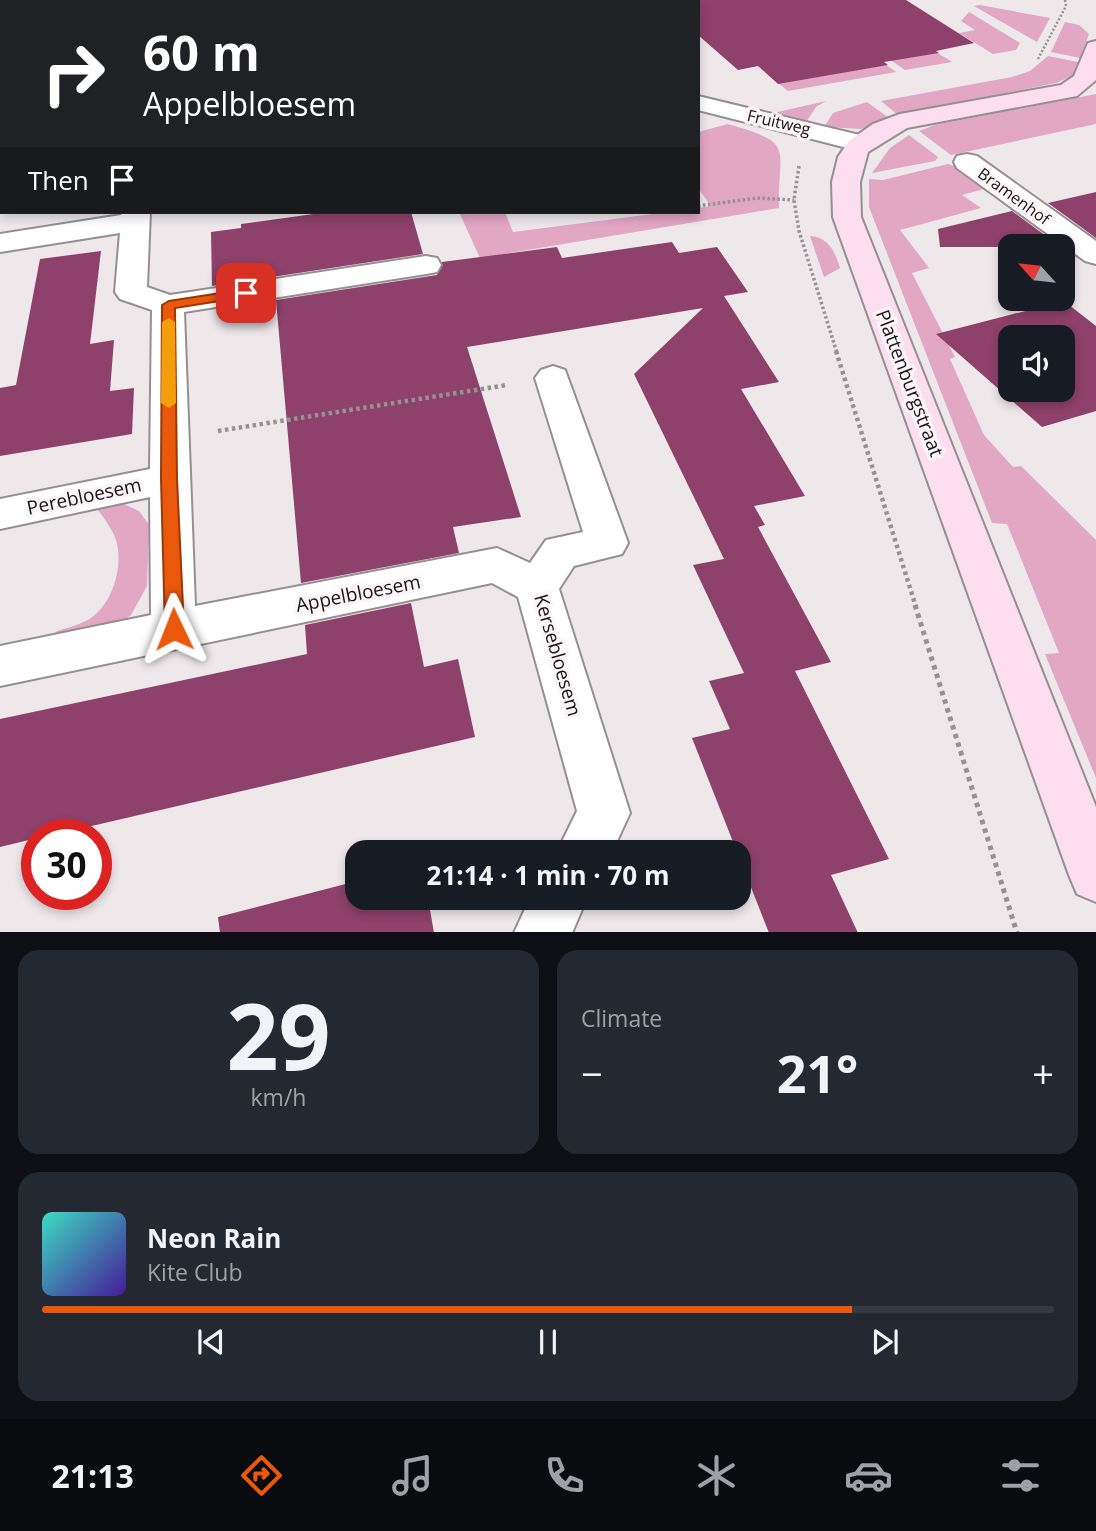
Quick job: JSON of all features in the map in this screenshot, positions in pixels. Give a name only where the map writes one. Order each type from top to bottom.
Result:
[{"type":"street","points":[[859,143],[875,131],[900,122],[1068,90],[1084,80],[1096,48]]},
{"type":"street","name":"Fruitweg","points":[[700,103],[859,143]]},
{"type":"street","name":"Plattenburgstraat","points":[[859,143],[849,157],[845,174],[847,217],[1096,875]]},
{"type":"street","name":"Bramenhof","points":[[967,162],[1096,255]]},
{"type":"street","points":[[16,214],[7,242],[136,217],[131,292],[169,305],[426,265]]},
{"type":"street","points":[[169,305],[169,479],[174,629]]},
{"type":"street","name":"Kersebloesem","points":[[552,378],[607,543],[561,552],[537,587],[604,813],[590,840]]},
{"type":"street","name":"Perebloesem","points":[[0,514],[169,479]]},
{"type":"street","name":"Appelbloesem","points":[[0,667],[174,629],[497,565],[537,587]]},
{"type":"street","points":[[543,932],[554,910]]},
{"type":"path","points":[[700,206],[757,198],[794,200]]},
{"type":"path","points":[[169,439],[552,378]]},
{"type":"shaded area","points":[[974,6],[1050,18],[1037,42]]},
{"type":"shaded area","points":[[969,12],[1020,43],[1016,50],[993,54],[959,33],[975,30],[961,21]]},
{"type":"shaded area","points":[[1065,22],[1079,25],[1089,34],[1080,58],[1051,52]]},
{"type":"shaded area","points":[[936,52],[952,62],[905,70],[889,59]]},
{"type":"shaded area","points":[[1048,56],[1078,62],[1072,76],[1056,83],[898,115],[881,101],[1012,77],[1030,71]]},
{"type":"shaded area","points":[[886,65],[896,72],[788,91],[778,83]]},
{"type":"shaded area","points":[[1096,94],[1096,124],[951,155],[919,131],[935,125]]},
{"type":"shaded area","points":[[826,101],[816,107],[806,122],[769,114]]},
{"type":"shaded area","points":[[867,102],[889,118],[861,129],[824,127],[833,113]]},
{"type":"shaded area","points":[[728,124],[765,137],[774,143],[780,160],[779,208],[480,258],[460,214],[506,214],[513,232],[652,214],[700,214],[700,208],[711,206],[700,191],[700,131]]},
{"type":"shaded area","points":[[909,135],[938,157],[935,161],[872,173],[890,148]]},
{"type":"shaded area","points":[[948,164],[958,167],[984,189],[962,195],[981,208],[900,230],[929,268],[912,273],[955,357],[950,359],[984,435],[1013,467],[1021,466],[1096,540],[1096,778],[1045,654],[1059,653],[1007,524],[992,523],[869,207],[869,179],[883,180]]},
{"type":"shaded area","points":[[810,236],[822,239],[830,246],[840,268],[824,277]]},
{"type":"shaded area","points":[[115,500],[139,511],[149,525],[147,586],[131,615],[113,630],[53,643],[55,632],[87,620],[104,605],[116,578],[119,558],[116,539],[98,510],[62,517],[62,509]]},
{"type":"building","points":[[700,0],[906,0],[974,43],[936,51],[939,53],[884,62],[888,65],[778,84],[758,66],[738,70],[700,37]]},
{"type":"building","points":[[1096,192],[1096,238],[1048,203]]},
{"type":"building","points":[[1012,211],[1043,234],[998,234],[998,247],[940,247],[938,229]]},
{"type":"building","points":[[314,214],[412,214],[423,254],[212,286],[211,232],[241,228],[241,224]]},
{"type":"building","points":[[672,242],[679,253],[717,247],[748,292],[724,296],[779,382],[741,389],[805,496],[754,506],[765,525],[758,527],[831,662],[795,671],[889,859],[831,875],[858,932],[769,932],[751,887],[751,840],[732,840],[692,738],[730,729],[709,681],[744,673],[693,565],[724,559],[634,374],[703,308],[467,347],[521,517],[453,527],[459,553],[301,583],[276,300],[437,275],[442,262],[557,247],[562,258]]},
{"type":"building","points":[[101,251],[90,344],[114,340],[110,391],[134,388],[132,434],[0,456],[0,388],[16,385],[40,259]]},
{"type":"building","points":[[1075,310],[1096,326],[1096,411],[1042,427],[1014,402],[1075,402],[1075,325],[998,325],[998,388],[936,334],[1021,312],[1074,312]]},
{"type":"building","points":[[411,603],[424,667],[458,659],[475,737],[112,821],[112,819],[21,819],[21,842],[0,847],[0,719],[307,654],[305,625]]},
{"type":"building","points":[[345,884],[345,910],[430,910],[434,932],[220,932],[218,917]]},
{"type":"slow traffic","points":[[169,322],[169,403]]},
{"type":"route","points":[[174,629],[169,479],[169,305],[246,293]]}]
